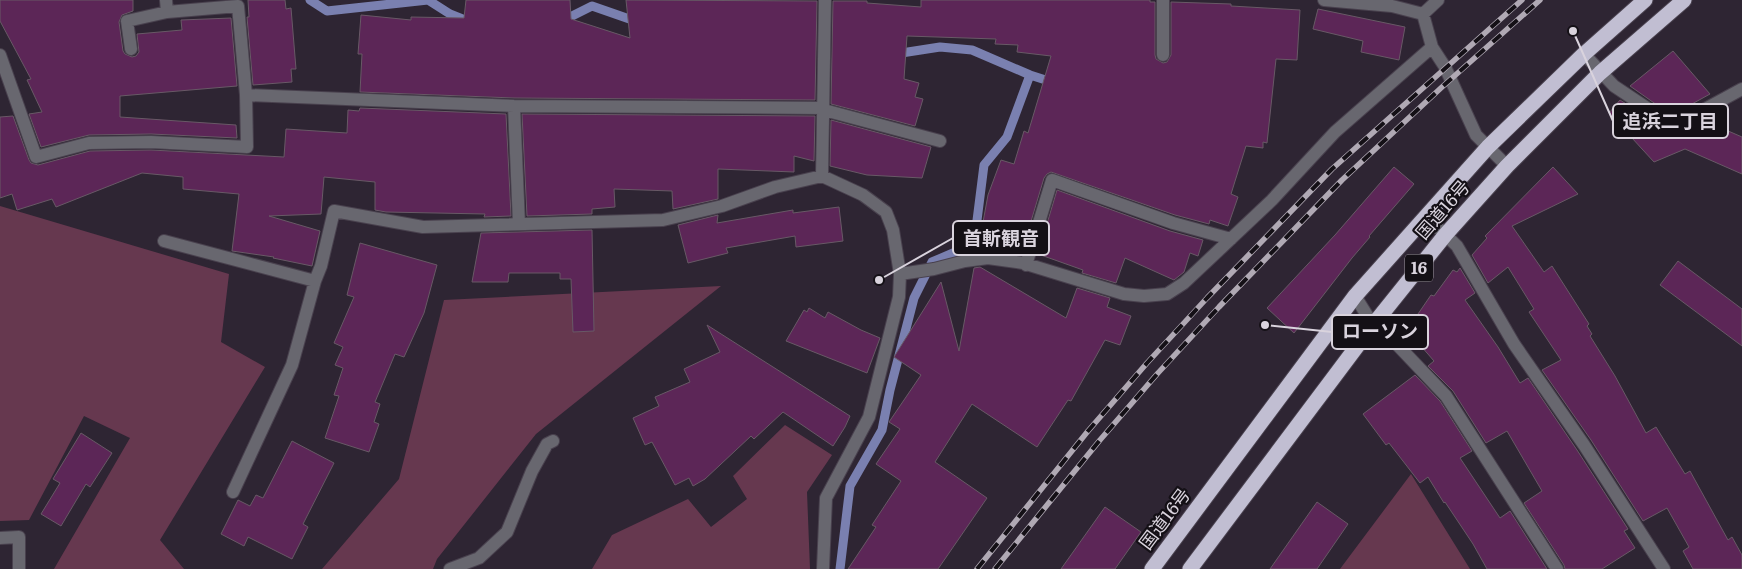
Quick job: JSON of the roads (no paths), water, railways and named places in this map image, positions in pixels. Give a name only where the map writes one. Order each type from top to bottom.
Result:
[{"type":"highway","name":"国道16号","points":[[1152,569],[1355,296],[1488,147],[1584,54],[1645,0]]},
{"type":"highway","name":"国道16号","points":[[1190,569],[1373,325],[1446,234],[1507,166],[1600,73],[1684,0]]},
{"type":"street","points":[[822,176],[825,0]]},
{"type":"street","points":[[1163,0],[1163,55]]},
{"type":"street","points":[[1324,0],[1392,6],[1423,14]]},
{"type":"street","points":[[1423,14],[1438,0]]},
{"type":"street","points":[[0,55],[36,157],[89,143],[152,142],[248,147],[246,96],[238,6],[167,6],[127,21],[131,49]]},
{"type":"street","points":[[1423,14],[1432,47],[1445,67],[1476,135],[1507,166]]},
{"type":"street","points":[[900,274],[988,258],[1026,265],[1124,294],[1144,296],[1167,294],[1184,283],[1272,200],[1335,132],[1432,47]]},
{"type":"street","points":[[1584,54],[1614,86],[1674,126],[1742,89]]},
{"type":"street","points":[[246,96],[514,106],[824,109],[940,140]]},
{"type":"street","points":[[514,106],[519,224]]},
{"type":"street","points":[[233,492],[292,365],[315,281],[321,266],[334,211],[423,227],[663,220],[722,206],[775,187],[822,176],[863,195],[886,212],[893,230],[900,274],[899,297],[869,418],[826,498],[823,569]]},
{"type":"street","points":[[1026,265],[1052,180],[1173,223],[1231,239]]},
{"type":"street","points":[[1426,216],[1457,246],[1514,344],[1584,444],[1664,569]]},
{"type":"street","points":[[164,241],[315,281]]},
{"type":"street","points":[[1355,296],[1373,325],[1386,333],[1446,396],[1558,569]]},
{"type":"street","points":[[450,569],[479,558],[507,532],[532,471],[547,444],[553,441]]},
{"type":"street","points":[[0,538],[19,537],[19,569]]},
{"type":"waterway","points":[[310,0],[327,11],[428,0],[450,14],[470,22]]},
{"type":"waterway","points":[[562,21],[592,6],[638,22]]},
{"type":"waterway","points":[[895,54],[940,47],[972,50],[1030,75],[1055,83]]},
{"type":"waterway","points":[[840,569],[850,486],[882,430],[890,390],[914,298],[932,262],[974,244],[984,165],[1007,137],[1030,75]]},
{"type":"railway","points":[[977,569],[1088,431],[1207,298],[1332,169],[1522,0]]},
{"type":"railway","points":[[995,569],[1100,440],[1219,307],[1342,180],[1442,87],[1540,0]]},
{"type":"place","name":"追浜二丁目","points":[[1573,31]]},
{"type":"place","name":"首斬観音","points":[[879,280]]},
{"type":"place","name":"ローソン","points":[[1265,325]]}]
